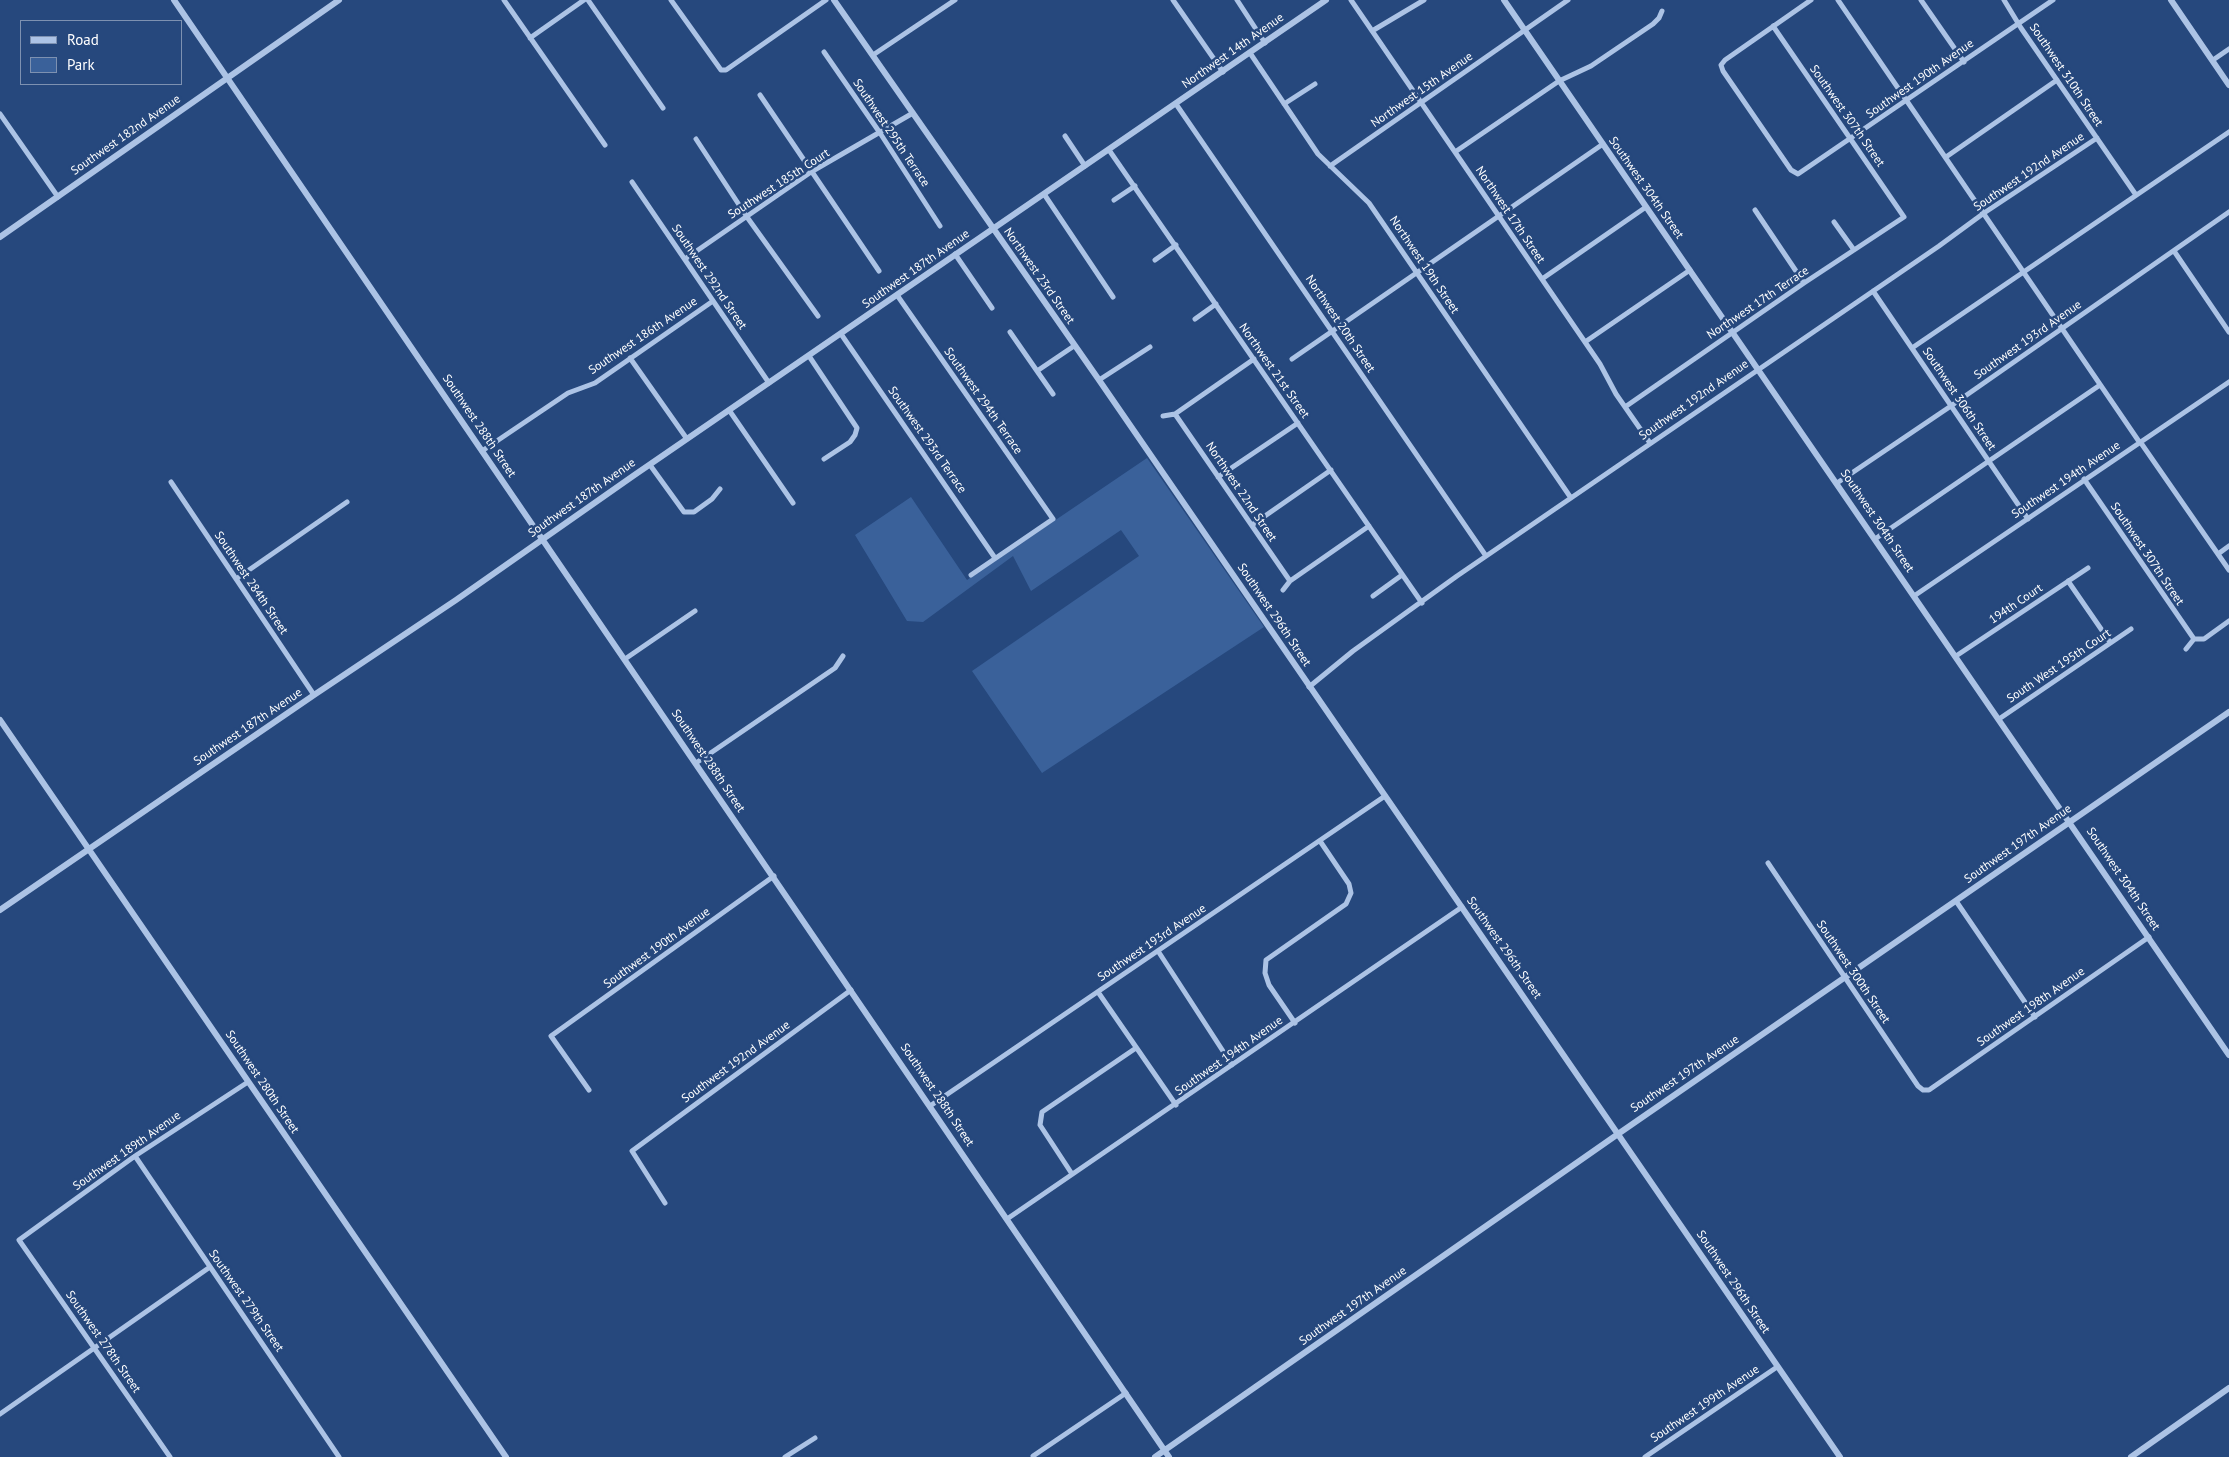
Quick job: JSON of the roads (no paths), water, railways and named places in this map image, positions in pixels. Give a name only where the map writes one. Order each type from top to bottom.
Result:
[{"type":"street","name":"Southwest 288th Street","points":[[174,0],[1170,1457]]},
{"type":"street","name":"Southwest 182nd Avenue","points":[[0,237],[339,0]]},
{"type":"street","points":[[504,0],[605,144]]},
{"type":"street","points":[[530,38],[584,0]]},
{"type":"street","points":[[588,0],[663,108]]},
{"type":"street","points":[[670,0],[721,70],[726,70],[826,0]]},
{"type":"street","points":[[834,0],[913,113]]},
{"type":"street","points":[[873,56],[954,0]]},
{"type":"street","points":[[1173,0],[1223,72]]},
{"type":"street","points":[[1237,0],[1265,43]]},
{"type":"street","name":"Northwest 14th Avenue","points":[[1176,104],[1326,0]]},
{"type":"street","name":"Northwest 17th Street","points":[[1351,0],[1585,342],[1625,407],[1650,443]]},
{"type":"street","points":[[1372,31],[1395,15],[1424,0]]},
{"type":"street","name":"Southwest 304th Street","points":[[1504,0],[2229,1055]]},
{"type":"street","name":"Northwest 15th Avenue","points":[[1330,166],[1568,0]]},
{"type":"street","points":[[1773,26],[1812,0]]},
{"type":"street","points":[[1838,0],[2100,385],[2229,570]]},
{"type":"street","points":[[1922,0],[1964,62]]},
{"type":"street","name":"Southwest 310th Street","points":[[2004,0],[2136,195]]},
{"type":"street","name":"Southwest 190th Avenue","points":[[1773,26],[1725,60],[1721,65],[1723,71],[1791,170],[1798,174],[2053,0]]},
{"type":"street","points":[[2171,0],[2229,85]]},
{"type":"street","points":[[1455,152],[1559,81],[1590,66],[1652,24],[1659,18],[1662,11]]},
{"type":"street","name":"Southwest 307th Street","points":[[1773,26],[1904,217]]},
{"type":"street","points":[[2213,60],[2229,49]]},
{"type":"street","name":"Southwest 295th Terrace","points":[[824,52],[880,133],[940,226]]},
{"type":"street","name":"Northwest 19th Street","points":[[1250,54],[1318,154],[1369,203],[1571,498]]},
{"type":"street","points":[[1946,157],[2057,80]]},
{"type":"street","points":[[1284,104],[1315,84]]},
{"type":"street","points":[[760,95],[879,271]]},
{"type":"street","name":"Southwest 187th Avenue","points":[[0,910],[456,600],[729,410],[1176,104]]},
{"type":"street","name":"Northwest 20th Street","points":[[1176,104],[1486,556]]},
{"type":"street","name":"Southwest 185th Court","points":[[685,259],[811,172],[913,113]]},
{"type":"street","name":"Northwest 23rd Street","points":[[913,113],[1148,452]]},
{"type":"street","points":[[0,114],[58,197]]},
{"type":"street","points":[[1912,348],[2229,132]]},
{"type":"street","points":[[1065,136],[1085,166]]},
{"type":"street","name":"Southwest 192nd Avenue","points":[[1309,687],[1353,651],[1486,556],[1758,368],[1873,292],[1984,213],[2097,138]]},
{"type":"street","points":[[696,139],[747,217],[818,316]]},
{"type":"street","points":[[1292,359],[1603,144]]},
{"type":"street","name":"Northwest 21st Street","points":[[1109,150],[1422,603]]},
{"type":"street","name":"Southwest 292nd Street","points":[[632,182],[769,383]]},
{"type":"street","points":[[1114,200],[1135,186]]},
{"type":"street","points":[[1044,194],[1113,297]]},
{"type":"street","points":[[1542,279],[1646,207]]},
{"type":"street","points":[[1755,210],[1804,283]]},
{"type":"street","name":"Southwest 193rd Avenue","points":[[1837,482],[1951,406],[2229,212]]},
{"type":"street","name":"Northwest 17th Terrace","points":[[1625,407],[1804,283],[1904,217]]},
{"type":"street","points":[[1834,222],[1854,250]]},
{"type":"street","points":[[1155,260],[1176,245]]},
{"type":"street","points":[[2174,251],[2229,332]]},
{"type":"street","points":[[956,254],[992,308]]},
{"type":"street","points":[[1585,342],[1690,270]]},
{"type":"street","name":"Southwest 306th Street","points":[[1873,292],[2028,519]]},
{"type":"street","name":"Southwest 294th Terrace","points":[[897,295],[1053,519],[995,558]]},
{"type":"street","name":"Southwest 186th Avenue","points":[[482,451],[568,392],[595,383],[713,301]]},
{"type":"street","points":[[1195,319],[1216,304]]},
{"type":"street","points":[[1010,332],[1053,394]]},
{"type":"street","name":"Southwest 293rd Terrace","points":[[841,334],[995,558]]},
{"type":"street","points":[[1037,371],[1074,346]]},
{"type":"street","points":[[1099,380],[1150,347]]},
{"type":"street","points":[[809,356],[855,424],[856,432],[852,440],[824,459]]},
{"type":"street","points":[[630,358],[687,439]]},
{"type":"street","points":[[1163,416],[1175,414],[1254,358]]},
{"type":"street","name":"Southwest 194th Avenue","points":[[1914,596],[2229,382]]},
{"type":"street","points":[[1875,539],[2100,385]]},
{"type":"street","points":[[729,410],[793,503]]},
{"type":"street","name":"Northwest 22nd Street","points":[[1175,414],[1290,581]]},
{"type":"street","points":[[1218,477],[1298,423]]},
{"type":"street","name":"Southwest 296th Street","points":[[1148,452],[1840,1457]]},
{"type":"street","points":[[650,465],[684,512],[694,512],[712,499],[720,488]]},
{"type":"street","points":[[1252,525],[1331,470]]},
{"type":"street","name":"Southwest 307th Street","points":[[2084,480],[2194,640]]},
{"type":"street","name":"Southwest 284th Street","points":[[172,482],[314,695]]},
{"type":"street","points":[[236,579],[347,502]]},
{"type":"street","points":[[1283,590],[1290,581],[1369,526]]},
{"type":"street","points":[[2218,554],[2229,546]]},
{"type":"street","points":[[971,575],[995,558]]},
{"type":"street","name":"194th Court","points":[[1956,656],[2088,568]]},
{"type":"street","points":[[1373,596],[1402,575]]},
{"type":"street","points":[[2068,581],[2110,642]]},
{"type":"street","points":[[625,659],[695,611]]},
{"type":"street","points":[[2186,649],[2194,640],[2204,639],[2229,621]]},
{"type":"street","name":"South West 195th Court","points":[[1999,719],[2110,642],[2131,630]]},
{"type":"street","points":[[696,763],[835,668],[843,656]]},
{"type":"street","name":"Southwest 197th Avenue","points":[[1155,1457],[1618,1134],[2229,712]]},
{"type":"street","name":"Southwest 280th Street","points":[[0,720],[506,1457]]},
{"type":"street","name":"Southwest 193rd Avenue","points":[[930,1106],[1385,796]]},
{"type":"street","points":[[1294,1023],[1269,985],[1265,972],[1266,960],[1346,904],[1351,893],[1349,884],[1320,841]]},
{"type":"street","name":"Southwest 300th Street","points":[[1768,863],[1918,1086],[1923,1090]]},
{"type":"street","name":"Southwest 190th Avenue","points":[[589,1090],[551,1036],[774,876]]},
{"type":"street","points":[[1956,901],[2035,1017]]},
{"type":"street","name":"Southwest 194th Avenue","points":[[1007,1219],[1176,1105],[1462,907]]},
{"type":"street","name":"Southwest 198th Avenue","points":[[1923,1090],[1929,1090],[2149,937]]},
{"type":"street","points":[[1158,951],[1232,1065]]},
{"type":"street","name":"Southwest 192nd Avenue","points":[[665,1203],[632,1151],[851,990]]},
{"type":"street","points":[[1098,992],[1176,1105]]},
{"type":"street","points":[[1072,1174],[1040,1125],[1042,1112],[1136,1048]]},
{"type":"street","name":"Southwest 189th Avenue","points":[[19,1240],[135,1156],[248,1082]]},
{"type":"street","name":"Southwest 279th Street","points":[[135,1156],[340,1457]]},
{"type":"street","name":"Southwest 278th Street","points":[[19,1240],[96,1348],[170,1457]]},
{"type":"street","points":[[0,1414],[210,1267]]},
{"type":"street","name":"Southwest 199th Avenue","points":[[1645,1457],[1777,1367]]},
{"type":"street","points":[[2131,1457],[2229,1388]]},
{"type":"street","points":[[1033,1456],[1126,1393]]},
{"type":"street","points":[[785,1457],[816,1438]]}]
